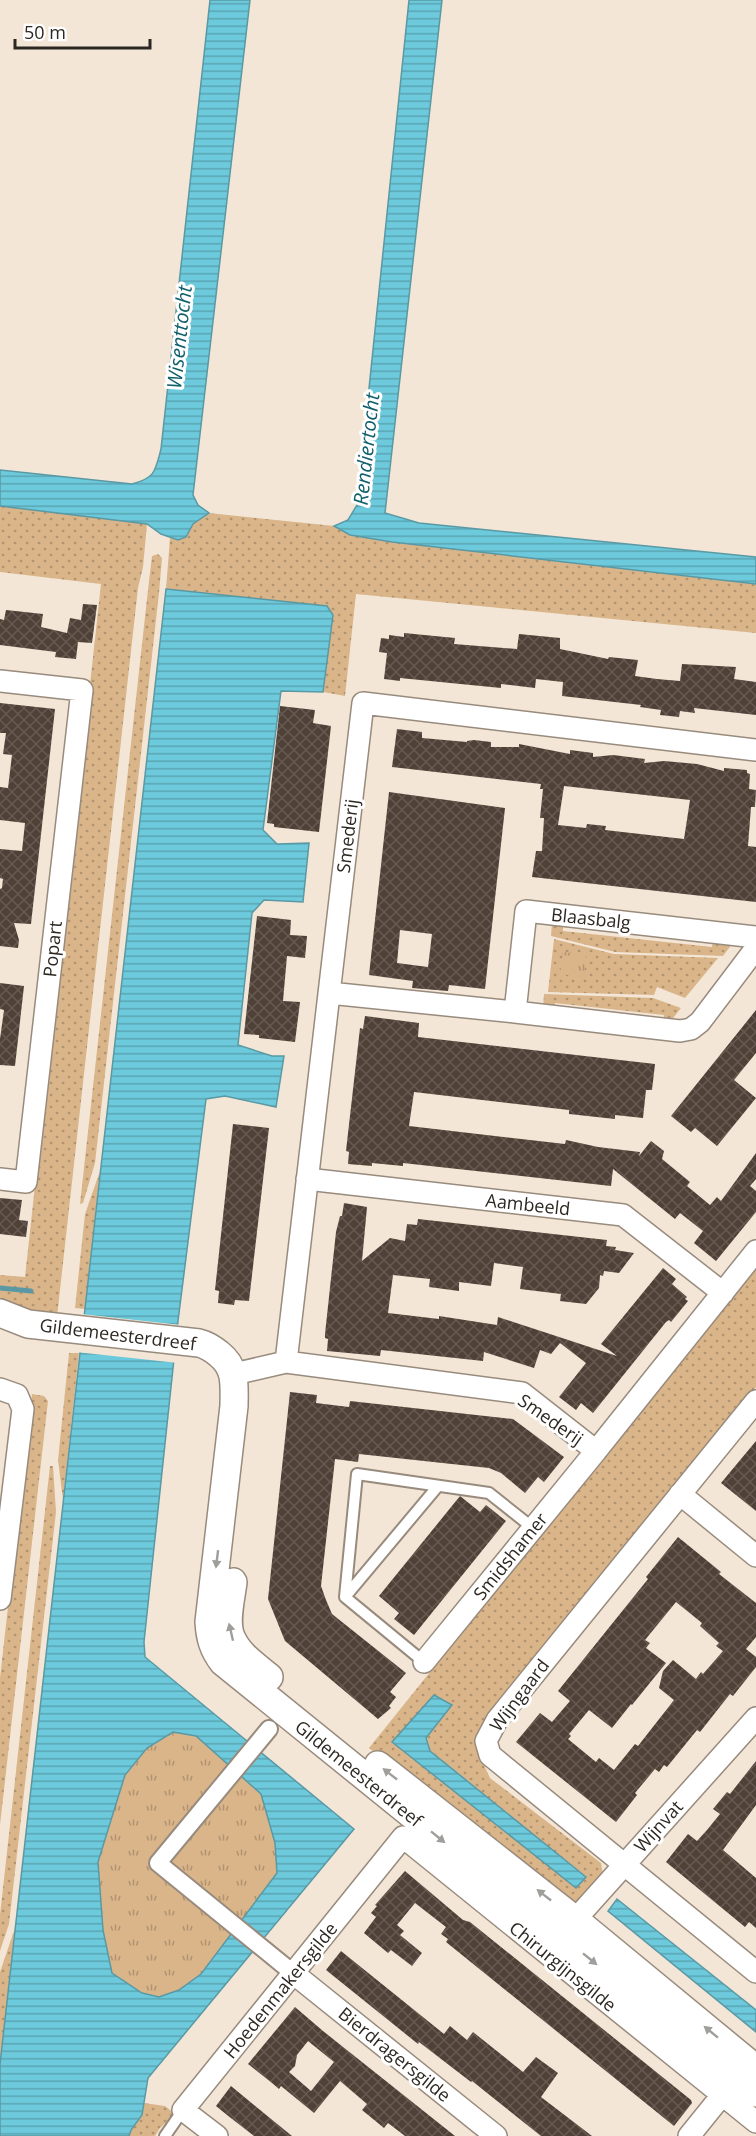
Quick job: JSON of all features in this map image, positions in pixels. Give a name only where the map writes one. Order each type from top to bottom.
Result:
[{"type":"street","name":"Popart","points":[[0,681],[82,690],[26,1182],[0,1179]]},
{"type":"street","name":"Smederij","points":[[286,1362],[363,703],[756,750]]},
{"type":"street","name":"Blaasbalg","points":[[515,1012],[526,911],[756,936]]},
{"type":"street","points":[[329,993],[677,1031],[687,1030],[700,1022],[756,948]]},
{"type":"street","name":"Aambeeld","points":[[308,1179],[623,1215],[723,1293]]},
{"type":"street","name":"Smederij","points":[[242,1372],[286,1362],[522,1393],[596,1451],[756,1251]]},
{"type":"street","name":"Gildemeesterdreef","points":[[0,1313],[28,1324],[203,1344],[219,1341],[238,1349],[242,1372],[252,1391],[252,1408],[229,1618],[231,1638],[243,1655],[293,1698],[744,2079]]},
{"type":"street","name":"Gildemeesterdreef","points":[[0,1329],[28,1324]]},
{"type":"street","points":[[0,1389],[17,1395],[23,1409],[0,1599]]},
{"type":"street","name":"Wijngaard","points":[[756,1401],[497,1720],[486,1741],[490,1755],[756,1972]]},
{"type":"street","name":"Smidshamer","points":[[424,1662],[596,1451]]},
{"type":"street","points":[[680,1494],[756,1556]]},
{"type":"street","name":"Wijnvat","points":[[568,1928],[756,1718]]},
{"type":"street","points":[[265,1733],[159,1863],[293,1973]]},
{"type":"street","name":"Hoedenmakersgilde","points":[[183,2110],[403,1837]]},
{"type":"street","name":"Chirurgijnsgilde","points":[[403,1837],[744,2079],[756,2122]]},
{"type":"street","name":"Bierdragersgilde","points":[[293,1973],[496,2136]]},
{"type":"street","points":[[689,2136],[744,2079]]},
{"type":"street","points":[[183,2110],[217,2136]]},
{"type":"lane","points":[[345,1597],[357,1474],[489,1492],[533,1528]]},
{"type":"lane","points":[[345,1597],[438,1486]]},
{"type":"lane","points":[[345,1597],[424,1662]]},
{"type":"lane","points":[[165,2136],[183,2110]]},
{"type":"green space","points":[[0,506],[147,524],[57,1317],[0,1307],[0,1275],[25,1277],[101,584],[0,572]]},
{"type":"green space","points":[[209,513],[334,526],[350,535],[392,542],[756,584],[756,633],[356,594],[345,696],[323,692],[333,615],[166,589],[170,538],[178,540],[193,524]]},
{"type":"green space","points":[[158,554],[162,558],[159,593],[95,1163],[83,1203],[80,1204],[152,556]]},
{"type":"green space","points":[[552,922],[563,923],[563,931],[712,947],[713,940],[732,944],[723,956],[615,952],[551,936]]},
{"type":"green space","points":[[554,939],[614,954],[718,958],[685,998],[657,987],[654,995],[548,992]]},
{"type":"green space","points":[[563,952],[586,954],[584,977],[560,974]]},
{"type":"green space","points":[[544,994],[653,998],[681,1008],[670,1022],[663,1022],[664,1015],[555,1003],[554,1009],[543,1009]]},
{"type":"green space","points":[[100,1171],[85,1309],[75,1308],[85,1214]]},
{"type":"green space","points":[[756,1266],[756,1387],[480,1728],[477,1750],[490,1778],[601,1863],[603,1874],[574,1905],[558,1902],[369,1748]],"holes":[[[451,1705],[426,1738],[430,1751],[586,1877],[576,1887],[393,1742]]]},
{"type":"green space","points":[[69,1353],[79,1353],[63,1500],[58,1460]]},
{"type":"green space","points":[[32,1394],[44,1396],[48,1401],[0,1825],[0,1678]]},
{"type":"green space","points":[[50,1466],[53,1466],[56,1512],[9,1924],[0,1951],[0,1915]]},
{"type":"green space","points":[[173,1732],[197,1736],[261,1794],[275,1843],[277,1873],[201,1974],[179,1990],[159,1997],[142,1993],[112,1973],[103,1930],[98,1862],[125,1775],[147,1748]]},
{"type":"green space","points":[[15,1928],[0,2064],[0,1972]]},
{"type":"green space","points":[[144,2103],[165,2106],[175,2114],[155,2136],[129,2136],[141,2112]]},
{"type":"water","name":"Wisenttocht","points":[[210,0],[250,0],[193,495],[198,505],[209,513],[193,524],[186,537],[178,540],[161,534],[147,524],[0,506],[0,470],[132,484],[150,476],[155,469],[161,449]]},
{"type":"water","name":"Rendiertocht","points":[[409,0],[442,0],[385,513],[419,523],[756,557],[756,584],[392,542],[350,535],[334,526],[348,520],[357,505]]},
{"type":"water","points":[[166,589],[327,606],[333,615],[323,692],[281,691],[263,830],[277,844],[309,843],[303,902],[264,900],[252,913],[238,1045],[272,1056],[284,1056],[276,1107],[225,1096],[206,1099],[178,1321],[144,1642],[145,1657],[354,1829],[148,2078],[142,2115],[129,2136],[0,2136],[0,2064]],"holes":[[[173,1732],[196,1736],[261,1794],[275,1843],[277,1873],[201,1974],[179,1990],[159,1997],[142,1993],[112,1973],[103,1930],[98,1862],[125,1775],[147,1748]]]},
{"type":"water","points":[[434,1695],[452,1705],[426,1738],[430,1751],[586,1877],[576,1888],[392,1742]]},
{"type":"water","points":[[617,1899],[756,2010],[756,2032],[608,1911]]},
{"type":"pier","points":[[81,1314],[181,1325],[178,1363],[76,1352]]},
{"type":"building","points":[[83,604],[97,605],[92,643],[78,642],[76,659],[55,657],[56,652],[0,645],[0,619],[4,620],[6,610],[43,614],[41,627],[67,633],[70,618],[81,620]]},
{"type":"building","points":[[404,633],[455,638],[454,644],[517,649],[519,634],[560,638],[560,649],[608,659],[609,657],[638,660],[635,676],[657,679],[680,681],[682,664],[736,667],[734,679],[756,682],[756,715],[694,708],[695,713],[680,711],[679,717],[660,715],[661,710],[640,707],[641,705],[562,696],[563,682],[536,679],[535,688],[501,684],[501,688],[400,678],[400,681],[384,679],[387,653],[379,652],[381,638],[389,639],[389,635],[404,637]]},
{"type":"building","points":[[0,703],[55,709],[31,924],[14,923],[19,940],[18,948],[0,946],[0,889],[3,879],[0,878],[0,849],[22,851],[25,823],[0,820],[0,787],[8,788],[12,755],[3,754],[6,733],[0,733]]},
{"type":"building","points":[[280,706],[315,710],[313,723],[331,726],[319,832],[274,827],[274,824],[267,823]]},
{"type":"building","points":[[397,729],[422,732],[422,738],[491,742],[491,747],[519,747],[519,744],[570,754],[570,750],[593,753],[593,757],[613,755],[645,759],[644,763],[664,761],[697,764],[724,771],[724,768],[747,770],[750,774],[749,789],[756,790],[755,807],[751,807],[748,846],[756,847],[756,902],[532,877],[536,851],[542,851],[544,818],[540,818],[543,789],[540,789],[541,784],[392,767]],"holes":[[[564,786],[690,800],[684,839],[605,830],[606,826],[587,824],[586,828],[558,825]]]},
{"type":"building","points":[[389,792],[505,808],[485,989],[449,985],[448,991],[412,988],[413,981],[369,975]],"holes":[[[400,930],[432,934],[428,967],[397,963]]]},
{"type":"building","points":[[257,916],[291,920],[290,935],[307,936],[305,958],[287,956],[283,1001],[300,1002],[295,1042],[244,1034]]},
{"type":"building","points":[[0,983],[24,986],[15,1066],[0,1065],[0,1039],[4,1010],[0,1009]]},
{"type":"building","points":[[756,1010],[756,1053],[734,1080],[756,1098],[717,1146],[695,1128],[691,1132],[671,1116]]},
{"type":"building","points":[[365,1016],[419,1023],[418,1037],[655,1064],[652,1090],[646,1090],[643,1118],[615,1115],[615,1119],[569,1114],[569,1110],[414,1092],[409,1126],[565,1144],[566,1140],[640,1152],[639,1156],[651,1141],[664,1151],[662,1159],[690,1182],[687,1186],[710,1205],[717,1197],[721,1201],[756,1153],[756,1179],[750,1186],[756,1191],[756,1212],[716,1261],[694,1243],[703,1231],[680,1213],[675,1219],[613,1169],[611,1186],[403,1163],[403,1166],[372,1163],[372,1166],[348,1164],[349,1152],[346,1151],[360,1028],[363,1029]]},
{"type":"building","points":[[233,1124],[269,1128],[249,1301],[235,1300],[234,1305],[218,1303],[219,1291],[215,1290]]},
{"type":"building","points":[[0,1198],[22,1200],[19,1220],[28,1221],[26,1237],[0,1234]]},
{"type":"building","points":[[344,1203],[367,1207],[362,1261],[390,1238],[405,1241],[407,1224],[417,1225],[418,1219],[607,1240],[606,1246],[634,1253],[619,1273],[604,1271],[603,1276],[600,1275],[599,1288],[586,1304],[560,1301],[561,1294],[520,1289],[523,1267],[494,1263],[491,1286],[459,1282],[459,1291],[429,1287],[430,1279],[393,1275],[388,1313],[439,1319],[439,1316],[497,1325],[498,1317],[617,1356],[601,1344],[663,1268],[676,1279],[672,1284],[687,1297],[685,1299],[688,1301],[671,1322],[669,1320],[666,1322],[593,1413],[581,1403],[576,1410],[559,1397],[586,1363],[560,1343],[551,1354],[540,1350],[534,1368],[484,1352],[483,1361],[381,1350],[380,1356],[327,1351],[328,1339],[325,1338],[325,1334],[336,1232]]},
{"type":"building","points":[[290,1392],[317,1395],[316,1403],[349,1407],[350,1401],[513,1419],[564,1457],[544,1482],[538,1477],[525,1493],[501,1473],[489,1468],[359,1454],[358,1462],[335,1459],[321,1586],[332,1614],[406,1673],[390,1692],[396,1697],[389,1706],[391,1708],[378,1719],[285,1641],[268,1599]]},
{"type":"building","points":[[756,1441],[756,1511],[721,1483]]},
{"type":"building","points":[[460,1496],[480,1512],[486,1505],[506,1521],[414,1635],[394,1619],[399,1613],[379,1596]]},
{"type":"building","points":[[678,1537],[721,1572],[719,1574],[756,1603],[756,1637],[746,1649],[756,1657],[756,1667],[733,1696],[730,1694],[700,1732],[697,1730],[667,1767],[664,1765],[659,1772],[655,1769],[635,1793],[637,1795],[616,1822],[516,1742],[540,1713],[552,1722],[570,1701],[558,1691],[648,1579],[646,1577]],"holes":[[[676,1602],[702,1623],[700,1626],[719,1643],[716,1646],[723,1651],[696,1679],[673,1660],[663,1671],[659,1688],[674,1700],[638,1746],[635,1744],[614,1770],[599,1758],[596,1762],[568,1739],[571,1736],[569,1734],[589,1710],[612,1728],[666,1663],[646,1648],[650,1643],[645,1640]]]},
{"type":"building","points":[[756,1761],[756,1805],[723,1850],[756,1878],[756,1928],[749,1922],[745,1927],[666,1862],[688,1834],[697,1841],[707,1830],[720,1814],[713,1809],[727,1792],[730,1794]]},
{"type":"building","points":[[405,1871],[463,1920],[470,1922],[691,2100],[692,2103],[674,2126],[446,1942],[448,1939],[441,1934],[446,1927],[415,1903],[397,1925],[404,1931],[400,1935],[422,1953],[412,1966],[391,1950],[388,1953],[364,1933],[376,1917],[371,1913],[377,1906],[375,1905]]},
{"type":"building","points":[[341,1951],[444,2034],[450,2026],[467,2040],[473,2032],[523,2072],[536,2057],[558,2073],[541,2097],[592,2136],[541,2136],[472,2081],[419,2042],[418,2044],[326,1970]]},
{"type":"building","points":[[295,2007],[455,2136],[405,2136],[388,2123],[384,2128],[362,2110],[367,2104],[340,2081],[314,2113],[281,2086],[279,2089],[248,2064]],"holes":[[[308,2041],[334,2062],[311,2091],[289,2072],[295,2066],[297,2055]]]},
{"type":"building","points":[[231,2086],[292,2136],[254,2136],[216,2106]]},
{"type":"waterway","points":[[0,1288],[31,1291]]}]
